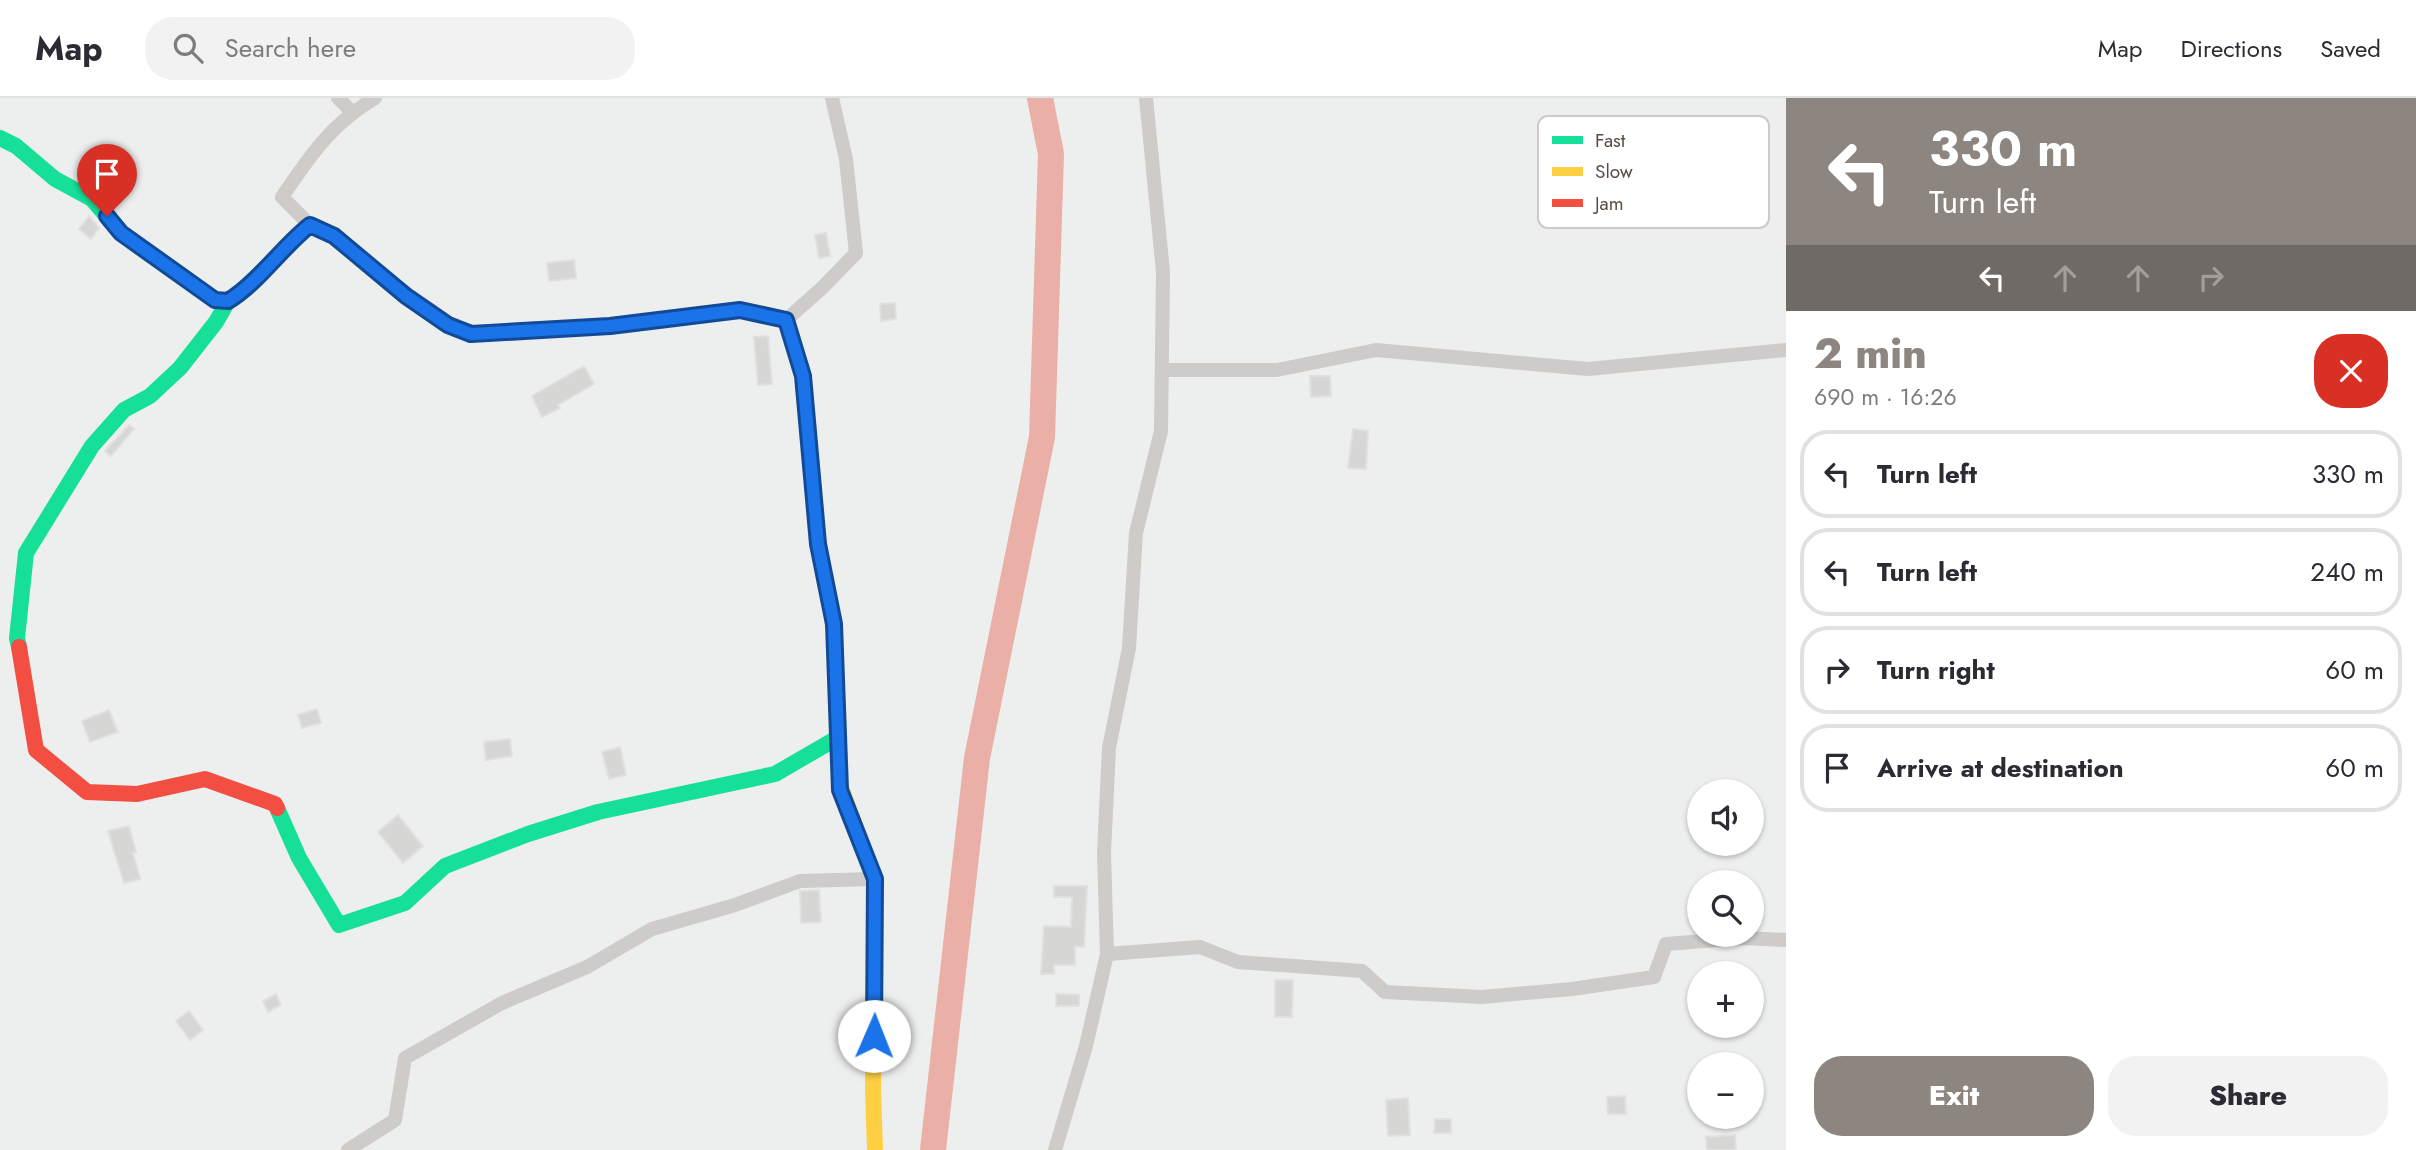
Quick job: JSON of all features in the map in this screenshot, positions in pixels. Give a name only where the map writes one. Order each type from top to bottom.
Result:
[{"type":"street","points":[[338,98],[352,112]]},
{"type":"street","points":[[375,98],[352,112],[320,143],[282,197],[310,225],[334,236],[406,296],[448,325],[471,334],[610,326],[740,310],[786,320]]},
{"type":"street","points":[[786,320],[856,253],[846,159],[832,98]]},
{"type":"street","points":[[1055,1150],[1086,1046],[1107,954],[1104,853],[1109,748],[1129,648],[1136,533],[1161,431],[1163,272],[1146,98]]},
{"type":"street","points":[[0,138],[16,146],[55,179],[92,199],[121,233],[215,300],[228,301]]},
{"type":"street","points":[[310,225],[290,241],[240,293],[228,301],[216,322],[180,368],[150,396],[124,410],[92,446],[26,553],[17,638],[36,750],[87,792],[137,794],[205,779],[275,804],[299,858],[339,925],[405,903],[445,866],[528,834],[598,812],[775,774],[839,737]]},
{"type":"street","points":[[786,320],[803,376],[818,544],[834,624],[840,790],[875,879],[875,1150]]},
{"type":"street","points":[[1162,370],[1277,370],[1376,350],[1588,369],[1786,350]]},
{"type":"street","points":[[348,1150],[395,1120],[405,1058],[502,1003],[587,967],[652,929],[735,905],[800,881],[875,879]]},
{"type":"street","points":[[1107,954],[1200,947],[1238,962],[1362,971],[1385,992],[1482,998],[1654,977],[1666,944],[1743,937],[1786,940]]},
{"type":"building","points":[[89,216],[99,228],[91,239],[79,229]]},
{"type":"building","points":[[826,233],[830,256],[819,258],[815,235]]},
{"type":"building","points":[[574,260],[576,278],[549,281],[547,263]]},
{"type":"building","points":[[895,303],[896,319],[881,321],[880,304]]},
{"type":"building","points":[[768,336],[772,384],[758,385],[754,337]]},
{"type":"building","points":[[584,366],[594,384],[542,417],[532,396]]},
{"type":"building","points":[[1310,376],[1330,376],[1331,396],[1311,397]]},
{"type":"building","points":[[129,425],[134,429],[111,456],[105,451]]},
{"type":"building","points":[[1353,429],[1368,431],[1366,469],[1348,468]]},
{"type":"building","points":[[317,709],[321,723],[302,728],[298,715]]},
{"type":"building","points":[[109,710],[118,732],[90,742],[82,721]]},
{"type":"building","points":[[510,739],[512,756],[486,760],[484,742]]},
{"type":"building","points":[[620,747],[626,775],[609,779],[602,752]]},
{"type":"building","points":[[398,815],[423,846],[403,863],[378,832]]},
{"type":"building","points":[[129,826],[140,879],[124,883],[108,831]]},
{"type":"building","points":[[1054,886],[1087,886],[1084,947],[1075,946],[1075,965],[1054,965],[1054,974],[1041,974],[1044,926],[1071,927],[1072,897],[1054,897]]},
{"type":"building","points":[[819,890],[821,922],[801,923],[800,891]]},
{"type":"building","points":[[1275,980],[1293,980],[1292,1017],[1275,1017]]},
{"type":"building","points":[[276,994],[281,1005],[268,1012],[263,1001]]},
{"type":"building","points":[[1056,994],[1079,995],[1079,1006],[1056,1006]]},
{"type":"building","points":[[189,1011],[203,1030],[190,1040],[176,1021]]},
{"type":"building","points":[[1625,1096],[1626,1114],[1608,1114],[1607,1097]]},
{"type":"building","points":[[1408,1098],[1410,1135],[1388,1136],[1386,1100]]},
{"type":"building","points":[[1435,1119],[1451,1119],[1451,1133],[1434,1133]]},
{"type":"building","points":[[1735,1135],[1736,1150],[1707,1150],[1706,1137]]},
{"type":"waterway","points":[[933,1150],[977,758],[1042,437],[1051,154],[1040,98]]},
{"type":"traffic: fast","points":[[0,138],[16,146],[55,179],[92,199],[121,233],[215,300],[228,301],[239,293],[310,225],[334,235],[406,296],[448,325],[471,334],[534,330]]},
{"type":"traffic: fast","points":[[19,647],[17,638],[26,553],[92,446],[124,410],[150,396],[180,368],[216,322],[228,301]]},
{"type":"traffic: fast","points":[[806,406],[818,544],[834,624],[840,785]]},
{"type":"traffic: fast","points":[[277,808],[299,858],[339,925],[405,903],[445,866],[528,834],[598,812],[775,774],[839,737]]},
{"type":"traffic: slow","points":[[534,330],[610,326],[740,310],[786,320],[803,376],[806,406]]},
{"type":"traffic: slow","points":[[840,785],[875,879],[875,1150]]},
{"type":"traffic: jam","points":[[19,647],[36,750],[87,792],[137,794],[205,779],[275,804],[277,808]]},
{"type":"route","points":[[107,216],[121,233],[215,300],[228,301],[240,293],[290,241],[310,225],[334,236],[406,296],[448,325],[471,334],[610,326],[740,310],[786,320],[803,376],[818,544],[834,624],[840,790],[875,879],[874,1036]]}]
